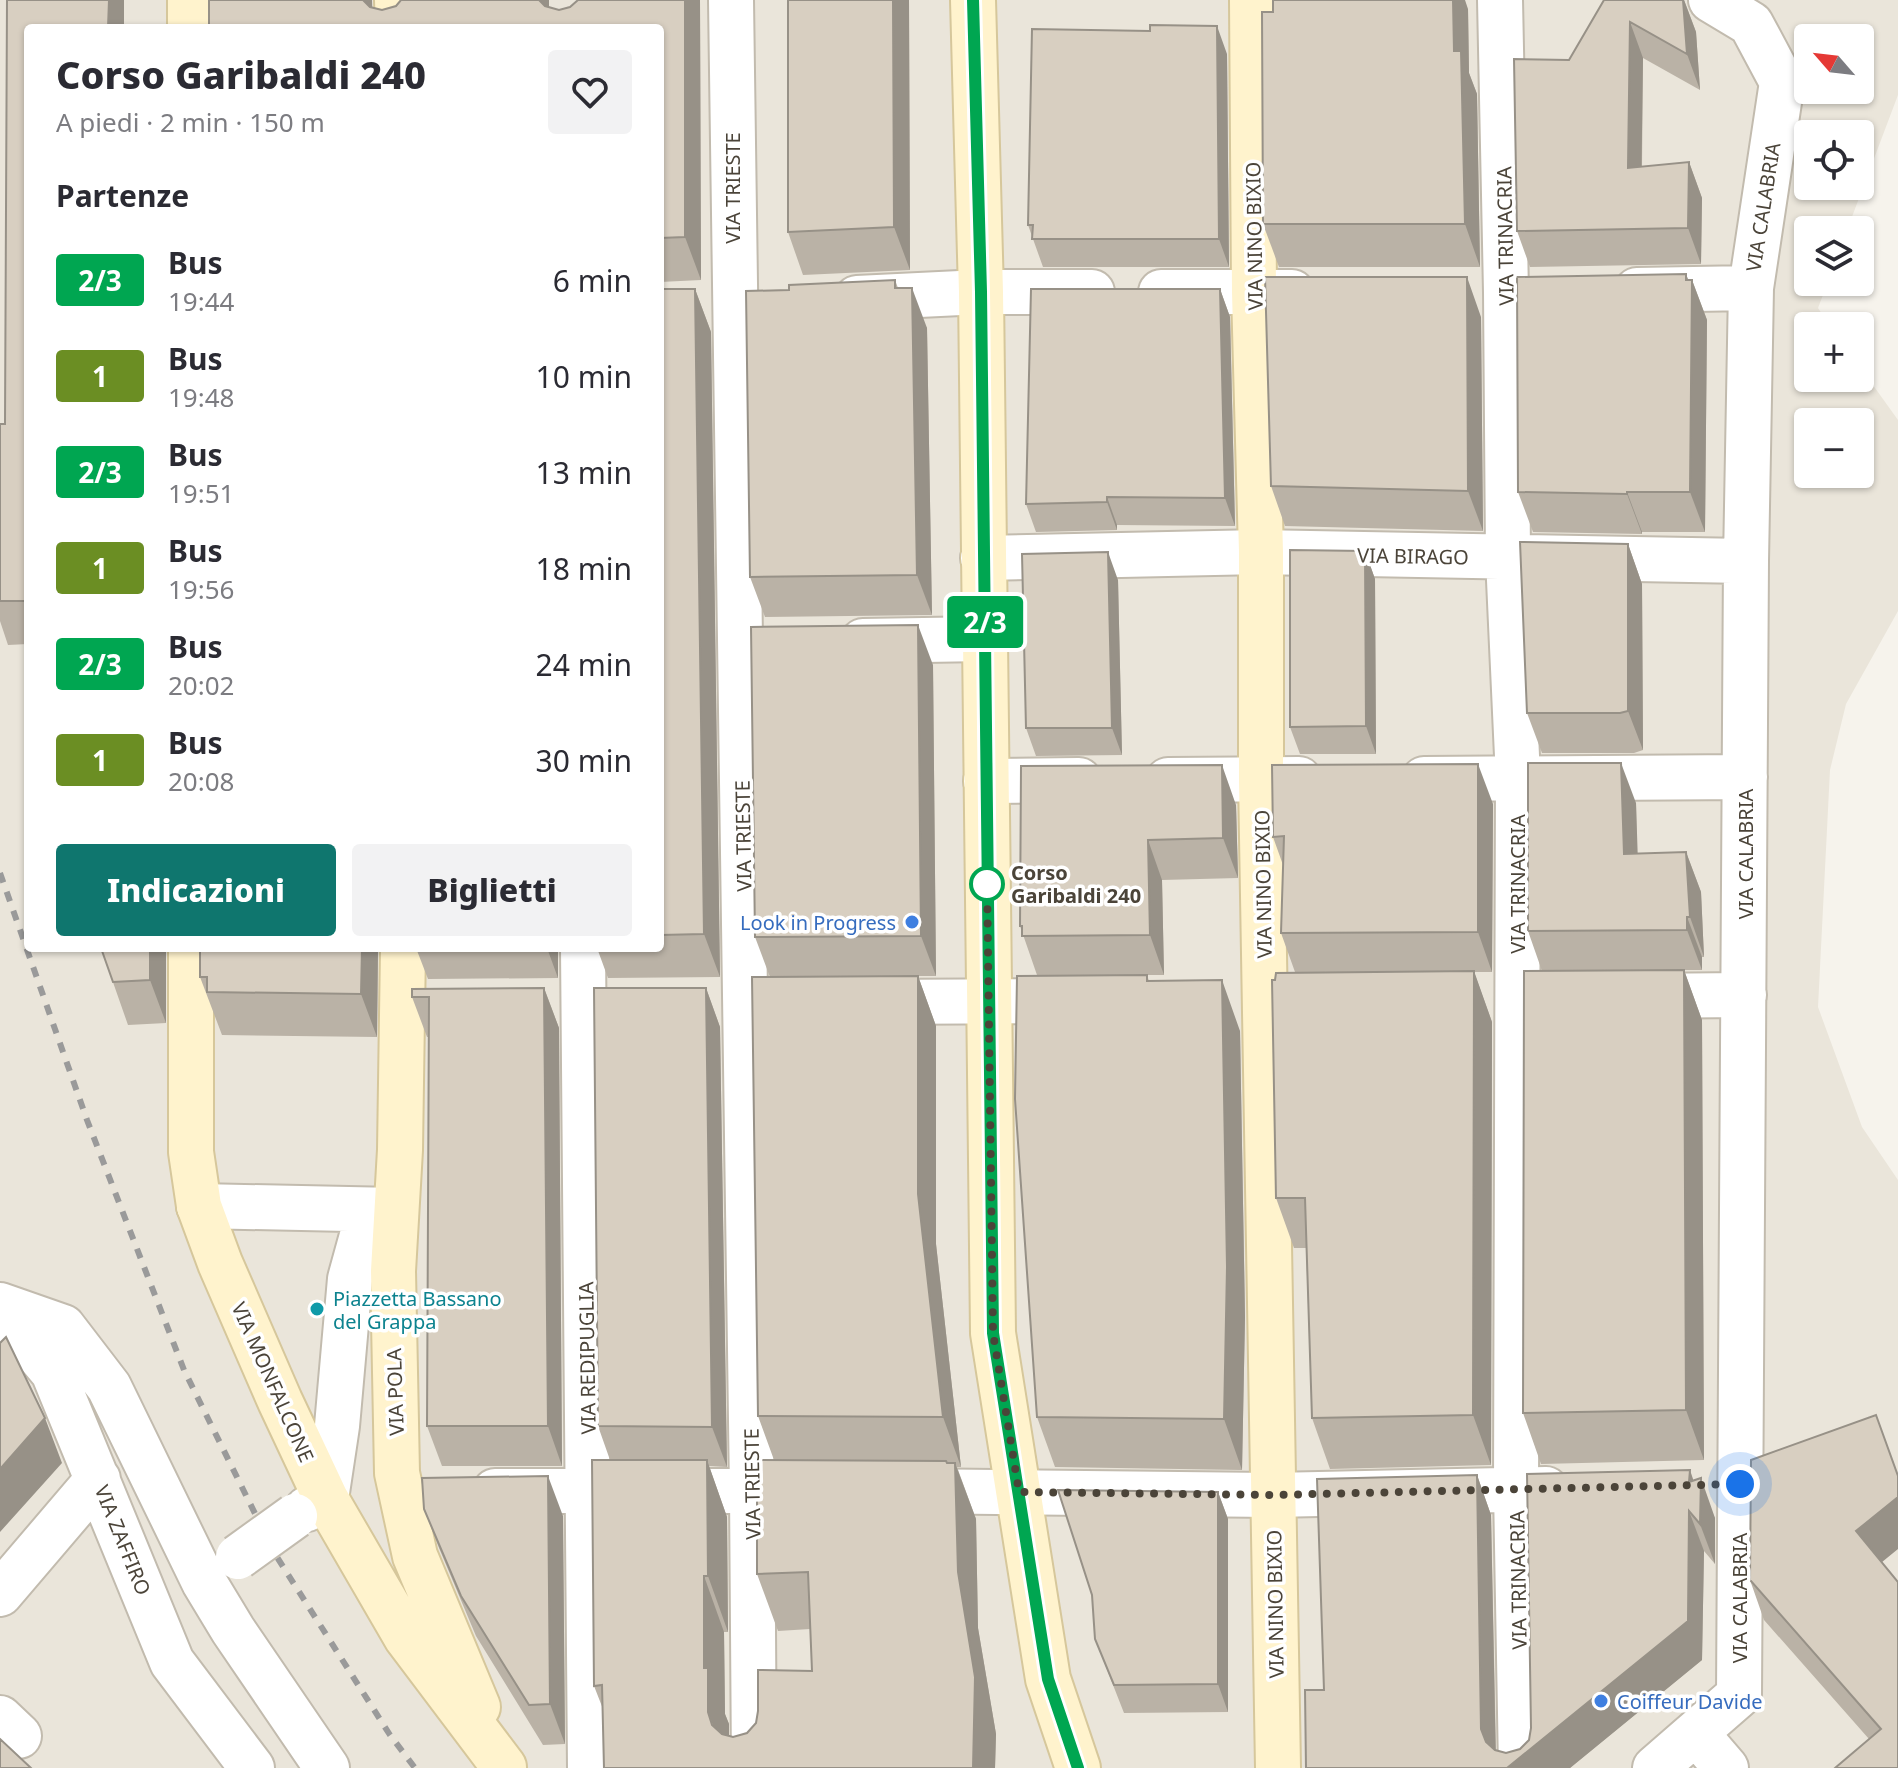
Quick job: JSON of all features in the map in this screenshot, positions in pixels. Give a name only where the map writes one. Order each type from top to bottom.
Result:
[{"type":"street","points":[[190,0],[190,24]]},
{"type":"street","points":[[397,0],[398,24]]},
{"type":"street","name":"VIA TRIESTE","points":[[731,0],[754,1768]]},
{"type":"street","points":[[973,0],[981,292],[993,1333],[1048,1679],[1078,1768]]},
{"type":"street","name":"VIA NINO BIXIO","points":[[1252,0],[1254,292],[1261,552],[1261,779],[1278,1768]]},
{"type":"street","name":"VIA TRINACRIA","points":[[1500,0],[1508,558],[1518,778],[1501,997],[1521,1768]]},
{"type":"street","name":"VIA CALABRIA","points":[[1696,1733],[1739,1695],[1746,561],[1751,288],[1782,82],[1751,24],[1711,0]]},
{"type":"street","points":[[1598,291],[1751,288]]},
{"type":"street","points":[[1459,292],[1552,291]]},
{"type":"street","points":[[689,306],[981,292],[1333,292]]},
{"type":"street","name":"VIA BIRAGO","points":[[983,558],[1261,552],[1746,561]]},
{"type":"street","points":[[741,642],[985,639]]},
{"type":"street","points":[[1382,779],[1745,777]]},
{"type":"street","points":[[986,781],[1337,779]]},
{"type":"street","name":"VIA MONFALCONE","points":[[191,952],[191,1152],[199,1206],[274,1387],[310,1508],[504,1767]]},
{"type":"street","name":"VIA POLA","points":[[403,952],[400,1150],[383,1210],[393,1271],[397,1473],[415,1556],[504,1767]]},
{"type":"street","name":"VIA REDIPUGLIA","points":[[583,952],[590,1768]]},
{"type":"street","points":[[1501,997],[1744,995]]},
{"type":"street","points":[[1265,998],[1312,998]]},
{"type":"street","points":[[701,1003],[1112,1001]]},
{"type":"street","points":[[403,1004],[448,1004]]},
{"type":"street","points":[[538,1005],[627,1004]]},
{"type":"street","points":[[199,1206],[383,1210],[350,1279],[337,1426],[310,1508],[221,1570]]},
{"type":"street","points":[[0,1307],[63,1327],[109,1387],[221,1570],[233,1630],[327,1768]]},
{"type":"street","name":"VIA ZAFFIRO","points":[[0,1307],[53,1372],[172,1662],[252,1768]]},
{"type":"street","points":[[0,1594],[98,1479]]},
{"type":"street","points":[[1695,1485],[1740,1484]]},
{"type":"street","points":[[862,1491],[1273,1495],[1591,1488]]},
{"type":"street","points":[[400,1491],[815,1491]]},
{"type":"street","points":[[1655,1768],[1696,1733],[1726,1768]]},
{"type":"shaded area","points":[[0,0],[1898,0],[1898,95],[1874,159],[1874,120],[1794,120],[1794,200],[1858,200],[1852,216],[1794,216],[1794,296],[1823,296],[1818,308],[1821,312],[1794,312],[1794,392],[1874,392],[1874,387],[1898,420],[1898,611],[1846,704],[1830,770],[1818,1007],[1862,1127],[1898,1180],[1898,1768],[0,1768]]},
{"type":"building","points":[[7,0],[109,0],[108,24],[24,24],[24,601],[0,601],[0,424],[5,424]]},
{"type":"building","points":[[209,0],[363,0],[370,7],[382,10],[396,6],[401,0],[539,0],[545,6],[559,10],[570,7],[578,0],[685,0],[685,237],[664,238],[664,24],[209,24]]},
{"type":"building","points":[[788,0],[893,0],[894,227],[788,232]]},
{"type":"building","points":[[1273,0],[1453,0],[1454,51],[1461,51],[1465,224],[1263,224],[1262,12],[1273,12]]},
{"type":"building","points":[[1604,0],[1683,0],[1687,54],[1630,22],[1628,168],[1689,162],[1688,228],[1517,231],[1514,59],[1569,60]]},
{"type":"building","points":[[1150,25],[1217,26],[1219,239],[1032,239],[1033,225],[1028,225],[1032,29],[1150,31]]},
{"type":"building","points":[[1686,274],[1686,280],[1692,280],[1690,492],[1518,492],[1517,277]]},
{"type":"building","points":[[1265,277],[1467,277],[1468,491],[1271,486]]},
{"type":"building","points":[[895,280],[895,288],[912,288],[917,575],[750,577],[746,291],[789,290],[789,285]]},
{"type":"building","points":[[664,289],[695,289],[704,934],[664,935]]},
{"type":"building","points":[[1031,289],[1220,289],[1225,498],[1107,497],[1107,502],[1026,504]]},
{"type":"building","points":[[1520,542],[1628,544],[1628,711],[1527,713]]},
{"type":"building","points":[[1290,550],[1365,551],[1366,726],[1290,727]]},
{"type":"building","points":[[1108,552],[1112,728],[1026,728],[1022,554]]},
{"type":"building","points":[[918,625],[921,936],[755,937],[751,627]]},
{"type":"building","points":[[1528,763],[1621,763],[1624,854],[1686,852],[1690,917],[1687,917],[1687,930],[1528,931]]},
{"type":"building","points":[[1478,764],[1478,932],[1281,933],[1284,836],[1273,837],[1272,765]]},
{"type":"building","points":[[1222,765],[1223,838],[1148,840],[1150,935],[1022,936],[1021,766]]},
{"type":"building","points":[[102,952],[150,952],[150,980],[113,982]]},
{"type":"building","points":[[200,952],[362,952],[361,994],[207,992],[207,977],[200,977]]},
{"type":"building","points":[[1684,970],[1686,1410],[1523,1413],[1524,971]]},
{"type":"building","points":[[1474,971],[1473,1415],[1312,1418],[1305,1198],[1276,1198],[1272,980],[1275,980],[1276,973]]},
{"type":"building","points":[[1147,975],[1147,981],[1222,980],[1227,1267],[1224,1419],[1037,1417],[1015,1099],[1017,976]]},
{"type":"building","points":[[918,976],[918,1194],[943,1417],[758,1416],[752,977]]},
{"type":"building","points":[[544,988],[548,1426],[427,1426],[429,997],[412,997],[412,989]]},
{"type":"building","points":[[594,988],[706,988],[712,1427],[598,1426]]},
{"type":"building","points":[[6,1337],[45,1418],[0,1469],[0,1343]]},
{"type":"building","points":[[1876,1415],[1898,1476],[1898,1497],[1856,1531],[1898,1582],[1898,1768],[1835,1768],[1881,1729],[1750,1580],[1751,1460]]},
{"type":"building","points":[[592,1460],[707,1460],[708,1576],[704,1576],[704,1668],[708,1668],[708,1712],[712,1725],[722,1734],[733,1737],[747,1733],[756,1723],[758,1670],[812,1671],[808,1572],[757,1574],[757,1460],[955,1463],[958,1572],[975,1677],[973,1768],[604,1768],[602,1685],[594,1686]]},
{"type":"building","points":[[1690,1470],[1689,1482],[1701,1478],[1700,1524],[1689,1511],[1688,1621],[1507,1768],[1306,1768],[1305,1690],[1324,1690],[1317,1479],[1477,1475],[1481,1729],[1486,1742],[1495,1750],[1506,1753],[1520,1749],[1529,1740],[1531,1728],[1527,1474]]},
{"type":"building","points":[[548,1476],[550,1704],[529,1705],[461,1596],[424,1509],[422,1478]]},
{"type":"building","points":[[1058,1490],[1218,1492],[1218,1684],[1114,1685],[1095,1639],[1092,1595]]},
{"type":"building","points":[[0,1739],[31,1768],[0,1768]]},
{"type":"railway","points":[[0,873],[24,941]]},
{"type":"railway","points":[[28,952],[87,1120],[184,1370],[275,1554],[390,1735],[415,1768]]},
{"type":"bus line","name":"2/3","points":[[973,0],[981,292],[993,1333],[1048,1679],[1078,1768]]},
{"type":"place","name":"Corso Garibaldi 240","points":[[987,884]]},
{"type":"place","name":"Look in Progress","points":[[912,922]]},
{"type":"place","name":"Piazzetta Bassano del Grappa","points":[[317,1309]]},
{"type":"place","name":"Coiffeur Davide","points":[[1601,1701]]},
{"type":"route","points":[[987,884],[987,875],[993,1333],[1019,1492],[1273,1495],[1740,1484]]}]
